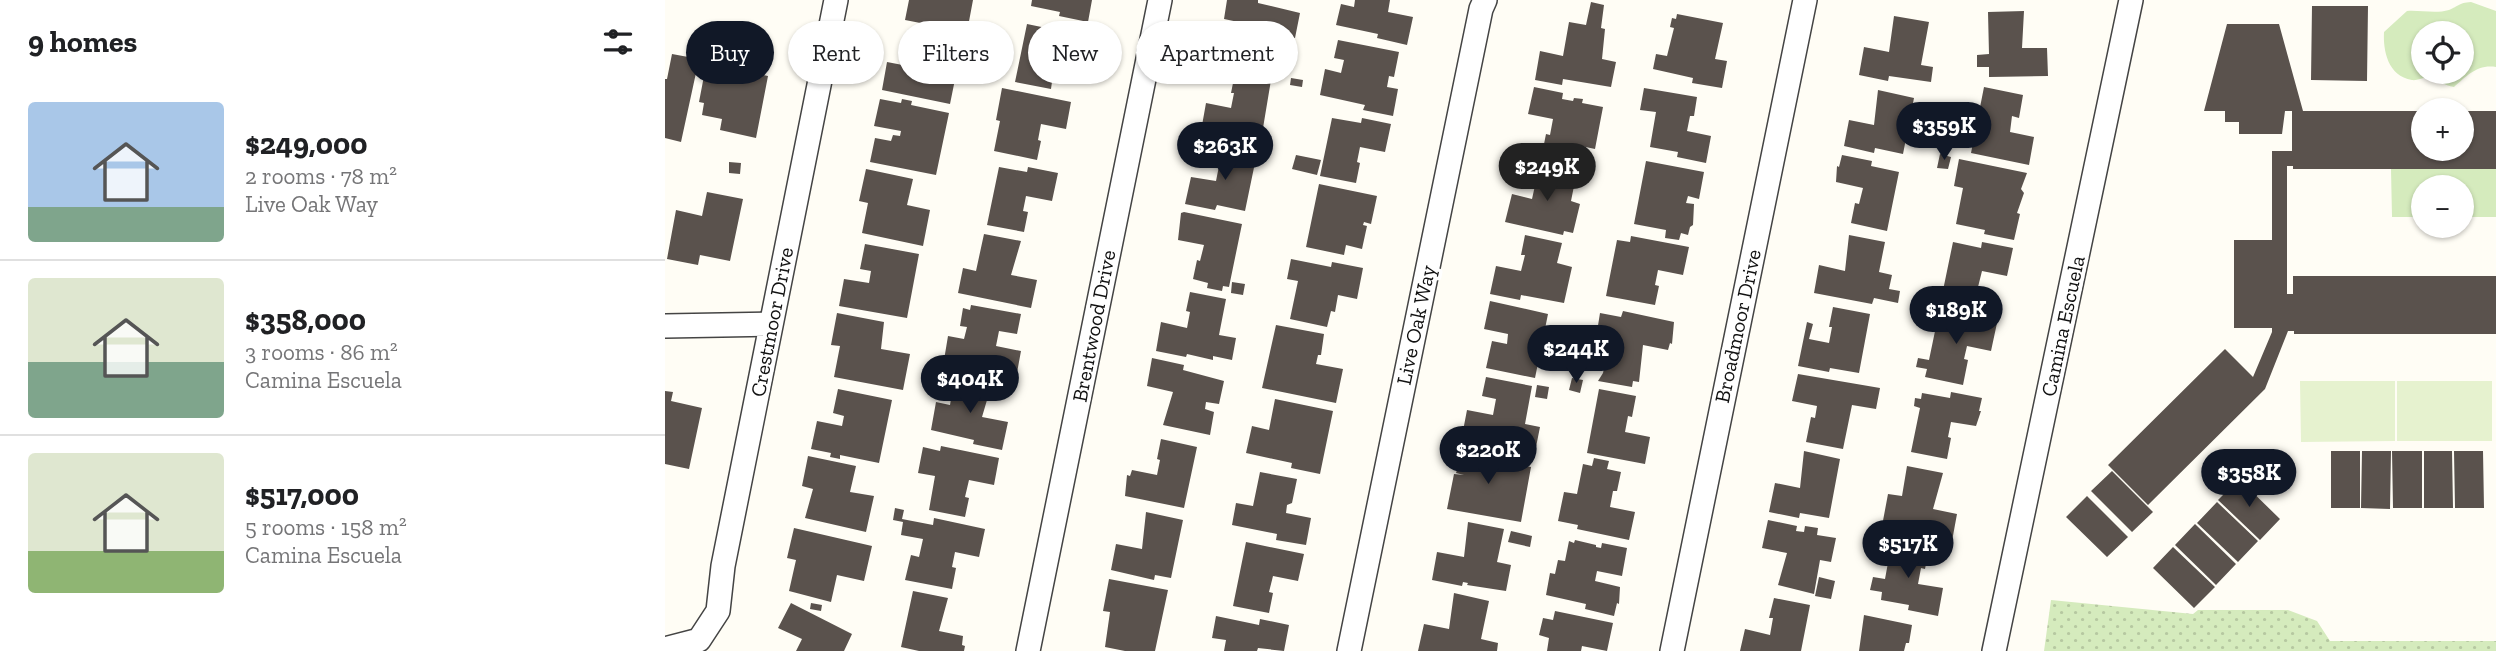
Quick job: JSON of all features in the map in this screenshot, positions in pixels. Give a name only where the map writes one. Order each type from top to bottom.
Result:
[{"type":"street","name":"Crestmoor Drive","points":[[665,649],[699,640],[718,611],[723,566],[836,0]]},
{"type":"street","name":"Brentwood Drive","points":[[1028,651],[1160,0]]},
{"type":"street","name":"Live Oak Way","points":[[1349,651],[1485,0]]},
{"type":"street","name":"Broadmoor Drive","points":[[1672,651],[1805,0]]},
{"type":"street","name":"Camina Escuela","points":[[1994,651],[2131,0]]},
{"type":"street","points":[[665,326],[771,324]]},
{"type":"green space","points":[[2471,2],[2496,11],[2496,67],[2483,67],[2474,71],[2474,21],[2411,21],[2411,80],[2404,78],[2392,68],[2386,54],[2384,32],[2407,11],[2444,11]]},
{"type":"green space","points":[[2391,169],[2496,169],[2496,217],[2474,217],[2474,175],[2411,175],[2411,217],[2392,217]]},
{"type":"green space","points":[[2300,381],[2395,381],[2395,441],[2301,442]]},
{"type":"green space","points":[[2397,381],[2492,381],[2492,441],[2397,441]]},
{"type":"green space","points":[[2051,600],[2193,614],[2198,610],[2288,610],[2317,621],[2330,641],[2496,641],[2496,651],[2044,651]]},
{"type":"building","points":[[909,0],[973,0],[969,21],[905,20]]},
{"type":"building","points":[[1032,0],[1092,0],[1088,21],[1059,16],[1060,12],[1031,6]]},
{"type":"building","points":[[1227,0],[1258,0],[1258,3],[1300,13],[1298,23],[1224,19]]},
{"type":"building","points":[[1355,0],[1390,0],[1388,12],[1413,17],[1407,45],[1377,38],[1378,34],[1336,25],[1341,4],[1354,7]]},
{"type":"building","points":[[1591,2],[1604,5],[1601,28],[1605,29],[1602,59],[1616,62],[1611,87],[1563,79],[1562,85],[1535,80],[1540,51],[1563,56],[1569,22],[1586,25]]},
{"type":"building","points":[[2312,6],[2368,6],[2367,81],[2311,80]]},
{"type":"building","points":[[2024,11],[2022,48],[2047,48],[2048,76],[1989,77],[1989,67],[1977,67],[1977,55],[1989,54],[1988,12]]},
{"type":"building","points":[[1677,14],[1723,23],[1715,59],[1727,61],[1722,88],[1692,83],[1693,78],[1653,69],[1656,54],[1667,56],[1674,28],[1670,27],[1672,18],[1676,19]]},
{"type":"building","points":[[1894,16],[1929,22],[1921,65],[1933,67],[1931,82],[1889,76],[1888,81],[1859,75],[1864,47],[1889,52]]},
{"type":"building","points":[[1028,24],[1028,84],[1052,84],[1051,89],[1015,82]]},
{"type":"building","points":[[2227,24],[2279,24],[2303,111],[2411,111],[2411,161],[2474,161],[2474,111],[2496,111],[2496,169],[2293,169],[2293,166],[2287,166],[2287,294],[2293,294],[2293,276],[2496,276],[2496,334],[2294,334],[2294,331],[2288,331],[2265,389],[2148,505],[2108,465],[2225,349],[2253,377],[2272,332],[2272,328],[2234,328],[2234,240],[2272,240],[2272,151],[2292,151],[2292,111],[2285,111],[2282,134],[2239,134],[2239,122],[2225,122],[2225,111],[2204,111]]},
{"type":"building","points":[[1338,40],[1399,52],[1394,77],[1389,76],[1387,87],[1398,89],[1393,116],[1363,110],[1365,105],[1320,95],[1325,69],[1341,73],[1344,60],[1334,58]]},
{"type":"building","points":[[672,54],[686,57],[686,84],[694,84],[681,142],[665,138],[667,79]]},
{"type":"building","points":[[887,62],[898,64],[898,84],[954,84],[950,104],[882,90]]},
{"type":"building","points":[[1298,79],[1303,80],[1302,87],[1290,85],[1298,84]]},
{"type":"building","points":[[702,84],[766,84],[756,138],[720,130],[722,119],[702,115],[704,103],[699,102]]},
{"type":"building","points":[[1233,84],[1270,84],[1262,134],[1258,142],[1201,131],[1206,103],[1231,108],[1234,93],[1231,93]]},
{"type":"building","points":[[1534,87],[1563,93],[1562,99],[1583,99],[1582,103],[1603,107],[1595,149],[1581,146],[1578,162],[1572,161],[1571,165],[1547,160],[1547,155],[1542,154],[1546,134],[1550,135],[1553,119],[1528,114]]},
{"type":"building","points":[[1984,87],[2023,95],[2019,118],[2012,116],[2010,132],[2034,137],[2029,165],[1971,153]]},
{"type":"building","points":[[1002,88],[1071,102],[1066,129],[1041,124],[1037,160],[994,151],[1000,121],[996,120]]},
{"type":"building","points":[[1644,88],[1697,97],[1694,116],[1690,116],[1687,131],[1711,136],[1706,163],[1677,157],[1678,152],[1650,147],[1656,112],[1640,110]]},
{"type":"building","points":[[1878,90],[1914,98],[1903,154],[1875,148],[1874,153],[1844,146],[1849,120],[1874,125]]},
{"type":"building","points":[[880,99],[901,103],[902,99],[912,101],[911,105],[949,113],[936,175],[870,162],[875,138],[891,141],[893,135],[900,136],[901,131],[874,126]]},
{"type":"building","points":[[1332,118],[1361,123],[1362,118],[1391,124],[1385,152],[1360,147],[1356,183],[1320,176]]},
{"type":"building","points":[[1220,146],[1257,153],[1245,211],[1217,205],[1215,210],[1185,204],[1191,177],[1216,181]]},
{"type":"building","points":[[1940,154],[1951,157],[1948,169],[1937,168]]},
{"type":"building","points":[[1296,155],[1321,160],[1317,175],[1292,169]]},
{"type":"building","points":[[1842,155],[1872,161],[1871,166],[1899,172],[1887,231],[1851,223],[1855,203],[1859,204],[1863,188],[1836,182],[1837,166],[1839,167]]},
{"type":"building","points":[[1959,159],[2027,173],[2021,189],[2024,193],[2017,213],[2020,214],[2014,240],[1984,234],[1985,230],[1956,224],[1963,188],[1954,186]]},
{"type":"building","points":[[1646,161],[1704,172],[1699,199],[1688,196],[1686,203],[1694,204],[1693,225],[1688,235],[1681,233],[1679,240],[1665,238],[1666,230],[1634,224]]},
{"type":"building","points":[[729,162],[741,163],[740,174],[729,173]]},
{"type":"building","points":[[1540,163],[1577,171],[1571,201],[1580,204],[1573,233],[1564,231],[1563,235],[1505,222],[1512,194],[1532,199]]},
{"type":"building","points":[[999,167],[1027,172],[1028,167],[1058,173],[1052,201],[1026,196],[1023,211],[1028,212],[1024,232],[987,225]]},
{"type":"building","points":[[866,169],[913,179],[907,205],[930,210],[923,246],[862,233],[868,203],[859,201]]},
{"type":"building","points":[[1319,184],[1377,196],[1371,224],[1364,222],[1363,225],[1367,226],[1362,249],[1346,245],[1344,255],[1306,247]]},
{"type":"building","points":[[707,192],[743,199],[730,261],[700,255],[698,265],[667,259],[676,210],[702,216]]},
{"type":"building","points":[[1181,213],[1242,224],[1229,287],[1223,286],[1222,291],[1207,288],[1208,283],[1193,279],[1204,245],[1178,240]]},
{"type":"building","points":[[984,234],[1021,241],[1011,275],[1037,280],[1031,308],[958,293],[963,268],[976,271]]},
{"type":"building","points":[[1525,235],[1562,243],[1557,263],[1572,267],[1564,303],[1521,295],[1520,300],[1490,294],[1496,266],[1521,271],[1525,255],[1521,255]]},
{"type":"building","points":[[1849,235],[1885,242],[1879,272],[1892,275],[1889,289],[1900,291],[1898,303],[1874,298],[1872,304],[1814,293],[1819,265],[1845,271]]},
{"type":"building","points":[[1631,236],[1689,247],[1683,275],[1658,270],[1655,285],[1659,286],[1655,305],[1606,296],[1617,240],[1630,242]]},
{"type":"building","points":[[1953,242],[1981,248],[1982,242],[2013,248],[2007,276],[1982,271],[1978,287],[1982,287],[1978,308],[1941,300]]},
{"type":"building","points":[[865,244],[919,254],[907,318],[839,306],[844,279],[869,283],[871,271],[860,269]]},
{"type":"building","points":[[1291,259],[1331,267],[1332,262],[1363,268],[1357,299],[1338,295],[1335,312],[1331,311],[1327,327],[1290,319],[1298,281],[1287,279]]},
{"type":"building","points":[[1232,282],[1245,284],[1243,295],[1231,293]]},
{"type":"building","points":[[1190,292],[1226,299],[1219,335],[1236,338],[1232,360],[1213,356],[1213,360],[1187,354],[1186,357],[1156,351],[1161,322],[1187,328],[1190,312],[1186,311]]},
{"type":"building","points":[[1490,301],[1548,314],[1535,378],[1486,368],[1492,341],[1507,344],[1508,334],[1484,329]]},
{"type":"building","points":[[971,305],[1021,314],[1017,334],[999,331],[996,346],[1021,351],[1016,378],[987,373],[988,368],[944,360],[948,336],[964,339],[967,327],[960,326],[963,308],[970,310]]},
{"type":"building","points":[[1833,307],[1870,314],[1859,373],[1830,368],[1829,372],[1798,366],[1807,322],[1813,324],[1809,339],[1829,343]]},
{"type":"building","points":[[1623,311],[1674,322],[1672,344],[1670,343],[1668,350],[1643,345],[1639,382],[1633,381],[1632,387],[1598,381],[1603,373],[1607,354],[1602,353],[1604,339],[1596,338],[1600,313],[1621,317]]},
{"type":"building","points":[[1939,312],[1997,323],[1991,351],[1967,346],[1964,359],[1968,360],[1963,385],[1925,377],[1927,369],[1916,367],[1918,358],[1929,360]]},
{"type":"building","points":[[837,313],[884,322],[881,349],[910,354],[903,390],[834,377],[840,346],[831,345]]},
{"type":"building","points":[[1276,325],[1324,334],[1321,355],[1318,355],[1316,364],[1343,369],[1336,403],[1262,388]]},
{"type":"building","points":[[1152,358],[1184,365],[1183,370],[1224,381],[1219,404],[1206,402],[1205,409],[1214,412],[1210,435],[1163,425],[1173,392],[1147,386]]},
{"type":"building","points":[[1798,374],[1880,388],[1876,409],[1852,405],[1843,449],[1806,442],[1811,417],[1815,418],[1817,406],[1792,401]]},
{"type":"building","points":[[955,376],[992,383],[982,417],[1008,422],[1002,450],[931,430],[936,402],[950,405]]},
{"type":"building","points":[[1486,377],[1532,386],[1525,424],[1540,427],[1536,447],[1492,439],[1492,443],[1462,436],[1467,410],[1493,415],[1496,399],[1482,396]]},
{"type":"building","points":[[1572,378],[1583,380],[1580,393],[1569,390]]},
{"type":"building","points":[[1537,385],[1549,387],[1547,399],[1535,397]]},
{"type":"building","points":[[838,389],[892,400],[879,463],[840,455],[840,459],[830,457],[831,453],[811,449],[817,421],[842,426],[844,416],[833,413]]},
{"type":"building","points":[[1599,389],[1636,396],[1632,417],[1628,416],[1625,432],[1650,437],[1645,464],[1587,453]]},
{"type":"building","points":[[665,391],[673,392],[671,401],[702,408],[689,469],[665,464]]},
{"type":"building","points":[[1951,392],[1982,398],[1976,426],[1951,422],[1947,459],[1911,452],[1920,408],[1914,406],[1915,398],[1921,399],[1922,393],[1950,398]]},
{"type":"building","points":[[1275,399],[1333,411],[1320,474],[1291,468],[1292,463],[1246,453],[1252,426],[1269,430]]},
{"type":"building","points":[[1161,439],[1197,447],[1184,508],[1125,496],[1127,475],[1130,476],[1132,470],[1157,475]]},
{"type":"building","points":[[1460,445],[1488,451],[1487,456],[1492,459],[1531,467],[1521,522],[1447,509],[1454,474],[1464,475],[1456,473],[1455,469]]},
{"type":"building","points":[[941,446],[999,458],[994,485],[969,480],[965,497],[969,498],[965,517],[929,510],[935,476],[918,473],[923,447],[940,451]]},
{"type":"building","points":[[1804,451],[1840,459],[1829,518],[1800,513],[1799,518],[1769,512],[1775,483],[1800,488]]},
{"type":"building","points":[[2331,451],[2360,451],[2360,508],[2331,508]]},
{"type":"building","points":[[2362,451],[2391,451],[2390,509],[2361,508]]},
{"type":"building","points":[[2392,451],[2422,451],[2422,508],[2393,508]]},
{"type":"building","points":[[2424,451],[2452,451],[2453,508],[2424,508]]},
{"type":"building","points":[[2454,451],[2483,451],[2484,508],[2455,508]]},
{"type":"building","points":[[808,456],[856,466],[850,492],[874,496],[866,532],[805,518],[813,489],[802,486]]},
{"type":"building","points":[[1594,458],[1609,461],[1607,469],[1621,472],[1610,507],[1635,512],[1629,540],[1577,529],[1578,525],[1558,521],[1564,492],[1577,494],[1583,464],[1592,466]]},
{"type":"building","points":[[1907,466],[1943,473],[1933,509],[1957,514],[1952,541],[1882,526],[1888,494],[1902,496]]},
{"type":"building","points":[[2112,471],[2153,512],[2132,532],[2091,491]]},
{"type":"building","points":[[1260,472],[1297,479],[1292,503],[1287,505],[1286,513],[1311,518],[1306,545],[1276,540],[1277,534],[1232,525],[1236,503],[1253,506]]},
{"type":"building","points":[[2239,479],[2280,519],[2260,540],[2218,500]]},
{"type":"building","points":[[2087,496],[2128,537],[2107,557],[2066,517]]},
{"type":"building","points":[[2217,502],[2258,541],[2238,562],[2197,523]]},
{"type":"building","points":[[895,508],[904,510],[902,519],[933,525],[934,518],[985,529],[979,557],[955,552],[952,567],[956,568],[952,589],[905,580],[911,555],[919,557],[923,539],[901,535],[903,522],[893,520]]},
{"type":"building","points":[[1146,512],[1183,520],[1171,578],[1155,575],[1154,580],[1111,570],[1116,544],[1142,549]]},
{"type":"building","points":[[1768,520],[1797,526],[1796,531],[1804,532],[1805,526],[1818,528],[1817,535],[1836,538],[1831,562],[1820,560],[1814,594],[1778,585],[1787,553],[1762,548]]},
{"type":"building","points":[[1468,522],[1504,529],[1497,562],[1511,565],[1506,591],[1467,585],[1468,583],[1463,582],[1462,586],[1432,580],[1437,552],[1464,557]]},
{"type":"building","points":[[2195,524],[2236,564],[2216,585],[2175,545]]},
{"type":"building","points":[[794,528],[872,546],[864,581],[837,575],[831,602],[789,591],[796,560],[787,558]]},
{"type":"building","points":[[1511,531],[1532,536],[1530,547],[1508,542]]},
{"type":"building","points":[[1575,540],[1601,548],[1602,543],[1627,548],[1622,576],[1597,571],[1595,581],[1620,587],[1619,604],[1617,603],[1614,616],[1585,609],[1586,604],[1546,595],[1550,573],[1555,574],[1558,560],[1565,561],[1569,541],[1574,543]]},
{"type":"building","points":[[1892,541],[1929,549],[1925,569],[1921,568],[1918,584],[1943,588],[1938,616],[1908,610],[1909,605],[1881,600],[1882,592],[1870,590],[1873,577],[1885,579]]},
{"type":"building","points":[[1246,542],[1304,554],[1298,581],[1273,576],[1269,592],[1273,593],[1269,613],[1233,606]]},
{"type":"building","points":[[2173,547],[2215,587],[2194,608],[2153,568]]},
{"type":"building","points":[[1819,577],[1835,581],[1831,599],[1815,596]]},
{"type":"building","points":[[1109,579],[1168,590],[1155,651],[1125,651],[1105,647],[1110,612],[1103,611]]},
{"type":"building","points":[[913,591],[948,598],[939,631],[963,636],[964,651],[919,651],[901,647]]},
{"type":"building","points":[[1454,593],[1489,601],[1481,639],[1498,643],[1497,651],[1418,651],[1424,624],[1449,629]]},
{"type":"building","points":[[1774,598],[1810,605],[1801,651],[1740,651],[1745,629],[1770,635],[1773,618],[1769,618]]},
{"type":"building","points":[[791,603],[852,634],[844,651],[796,651],[802,639],[778,628]]},
{"type":"building","points":[[811,603],[822,605],[821,611],[810,609]]},
{"type":"building","points":[[1555,611],[1613,623],[1607,651],[1582,646],[1581,651],[1547,651],[1549,638],[1539,635],[1543,618],[1553,620]]},
{"type":"building","points":[[1864,615],[1912,625],[1909,643],[1906,643],[1904,651],[1859,651]]},
{"type":"building","points":[[1216,616],[1259,625],[1260,619],[1289,625],[1284,651],[1258,648],[1257,651],[1224,651],[1226,640],[1212,638]]}]
